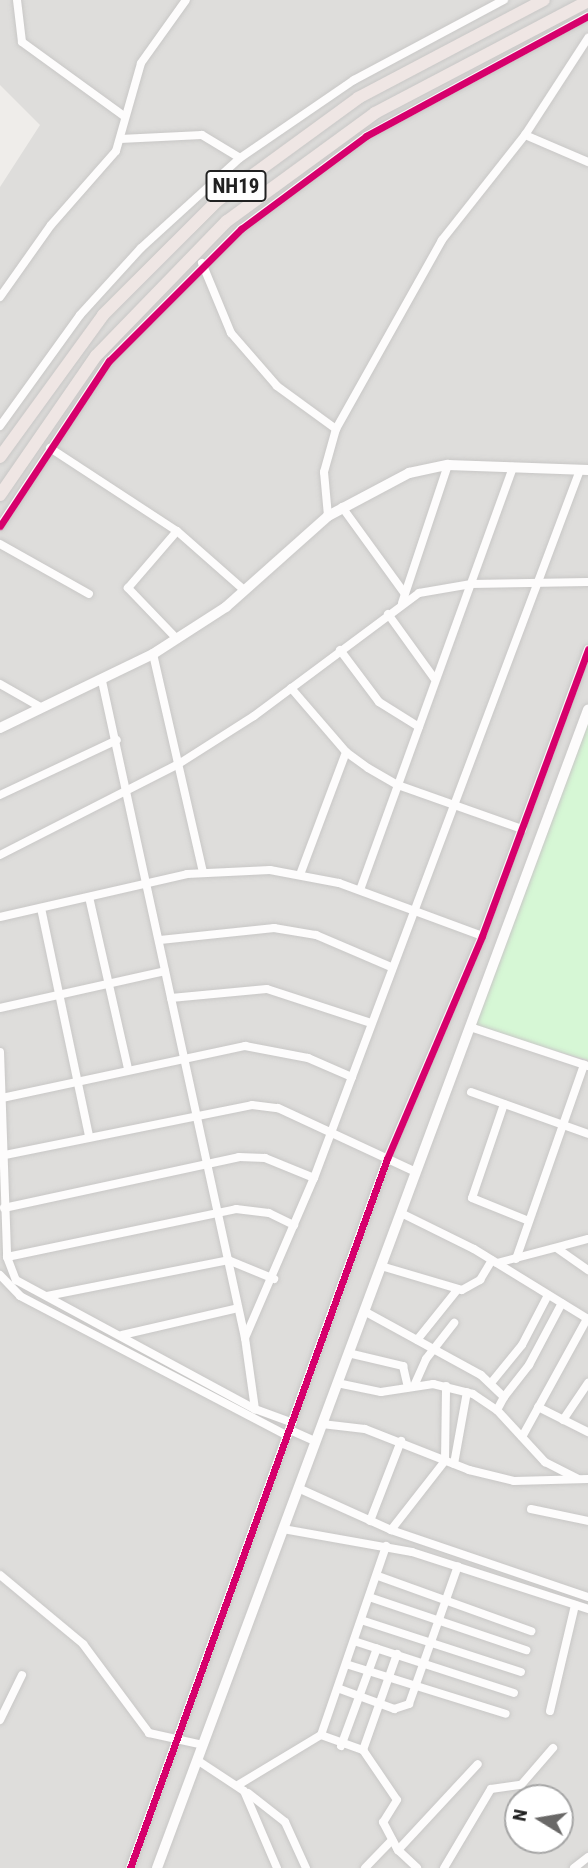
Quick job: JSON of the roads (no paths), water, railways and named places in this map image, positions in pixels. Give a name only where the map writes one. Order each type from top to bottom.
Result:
[{"type":"highway","name":"NH19","points":[[0,457],[103,315],[217,201],[358,98],[544,0]]},
{"type":"highway","name":"NH19","points":[[0,495],[96,356],[227,221],[375,113],[588,1]]},
{"type":"street","points":[[17,0],[22,42],[124,116]]},
{"type":"street","points":[[0,297],[51,225],[111,159],[120,139],[124,116],[145,55],[186,0]]},
{"type":"street","points":[[0,426],[80,315],[141,248],[240,158],[354,80],[504,0]]},
{"type":"street","points":[[0,526],[109,360],[202,264],[344,149],[588,16]]},
{"type":"street","points":[[328,516],[324,472],[336,429],[442,240],[525,135],[588,38]]},
{"type":"street","points":[[120,139],[202,135],[240,158]]},
{"type":"street","points":[[525,135],[588,162]]},
{"type":"street","points":[[202,264],[231,333],[277,386],[336,429]]},
{"type":"street","points":[[50,448],[177,531],[244,590]]},
{"type":"street","points":[[0,855],[177,765],[291,688],[388,614],[403,598],[448,465]]},
{"type":"street","points":[[0,728],[102,681],[153,654],[244,590],[328,516],[409,473],[448,465],[584,470],[536,584],[410,911],[314,1178],[274,1279],[245,1338]]},
{"type":"street","points":[[360,890],[434,678],[513,467]]},
{"type":"street","points":[[342,507],[403,598]]},
{"type":"street","points":[[177,531],[128,588],[177,639]]},
{"type":"street","points":[[0,544],[89,594]]},
{"type":"street","points":[[403,598],[443,586],[588,582]]},
{"type":"street","points":[[388,614],[434,678]]},
{"type":"street","points":[[130,1868],[387,1159],[482,936],[588,649]]},
{"type":"street","points":[[340,650],[379,702],[419,727]]},
{"type":"street","points":[[153,654],[203,872]]},
{"type":"street","points":[[102,681],[149,884],[165,971],[245,1338],[256,1409]]},
{"type":"street","points":[[0,684],[42,708]]},
{"type":"street","points":[[291,688],[346,752],[398,785],[522,829]]},
{"type":"street","points":[[157,1868],[588,710]]},
{"type":"street","points":[[0,795],[117,740]]},
{"type":"street","points":[[301,872],[346,752]]},
{"type":"street","points":[[0,917],[203,872],[301,872],[360,890],[482,936]]},
{"type":"street","points":[[89,897],[128,1068]]},
{"type":"street","points":[[41,908],[57,996],[89,1135]]},
{"type":"street","points":[[160,940],[274,928],[316,935],[391,967]]},
{"type":"street","points":[[0,1008],[165,971]]},
{"type":"street","points":[[171,998],[267,989],[371,1023]]},
{"type":"street","points":[[470,1027],[586,1065],[562,1124],[516,1259]]},
{"type":"street","points":[[2,1098],[183,1055],[245,1046],[268,1049],[352,1077]]},
{"type":"street","points":[[0,1052],[5,1262],[16,1280],[122,1335],[290,1430]]},
{"type":"street","points":[[471,1092],[588,1133]]},
{"type":"street","points":[[504,1104],[471,1198],[529,1221]]},
{"type":"street","points":[[1,1156],[196,1112],[239,1105],[278,1108],[416,1172]]},
{"type":"street","points":[[4,1208],[207,1161],[265,1158],[314,1178]]},
{"type":"street","points":[[5,1262],[216,1212],[254,1209],[294,1225]]},
{"type":"street","points":[[401,1213],[495,1262],[587,1319],[522,1437]]},
{"type":"street","points":[[417,1340],[458,1289],[480,1280],[495,1262],[558,1249],[588,1239]]},
{"type":"street","points":[[558,1249],[588,1270]]},
{"type":"street","points":[[47,1296],[228,1260],[274,1279]]},
{"type":"street","points":[[381,1266],[458,1289]]},
{"type":"street","points":[[0,1275],[20,1296],[315,1441]]},
{"type":"street","points":[[491,1383],[522,1345],[548,1294]]},
{"type":"street","points":[[497,1410],[529,1365],[562,1303]]},
{"type":"street","points":[[122,1335],[238,1308]]},
{"type":"street","points":[[364,1311],[434,1347],[491,1383],[504,1397]]},
{"type":"street","points":[[411,1387],[434,1347],[454,1322]]},
{"type":"street","points":[[348,1353],[403,1366],[411,1387]]},
{"type":"street","points":[[337,1382],[381,1392],[411,1387],[446,1386],[467,1392],[497,1410],[545,1462],[577,1478]]},
{"type":"street","points":[[563,1420],[588,1383]]},
{"type":"street","points":[[391,1530],[445,1461],[446,1386]]},
{"type":"street","points":[[454,1464],[467,1392]]},
{"type":"street","points":[[538,1407],[588,1432]]},
{"type":"street","points":[[322,1424],[365,1429],[454,1464],[531,1484],[588,1479]]},
{"type":"street","points":[[370,1521],[401,1441]]},
{"type":"street","points":[[298,1489],[391,1530],[588,1596]]},
{"type":"street","points":[[531,1509],[588,1521]]},
{"type":"street","points":[[283,1530],[325,1541],[386,1545],[588,1609]]},
{"type":"street","points":[[241,1788],[321,1735],[357,1642],[386,1545]]},
{"type":"street","points":[[340,1689],[394,1709],[409,1704],[417,1688],[442,1600],[458,1566]]},
{"type":"street","points":[[0,1575],[83,1644],[149,1733],[174,1743],[203,1745]]},
{"type":"street","points":[[378,1576],[531,1631]]},
{"type":"street","points":[[372,1598],[526,1650]]},
{"type":"street","points":[[550,1711],[575,1605]]},
{"type":"street","points":[[364,1621],[522,1672]]},
{"type":"street","points":[[357,1642],[514,1693]]},
{"type":"street","points":[[341,1746],[377,1647]]},
{"type":"street","points":[[363,1750],[397,1654]]},
{"type":"street","points":[[349,1665],[387,1680],[506,1714]]},
{"type":"street","points":[[0,1720],[22,1675]]},
{"type":"street","points":[[321,1735],[341,1746],[363,1750],[397,1800],[383,1817],[393,1840],[398,1850],[417,1868]]},
{"type":"street","points":[[444,1868],[491,1789],[522,1785],[553,1748]]},
{"type":"street","points":[[197,1760],[241,1788],[285,1822],[306,1868]]},
{"type":"street","points":[[398,1850],[478,1764]]},
{"type":"street","points":[[241,1788],[277,1868]]},
{"type":"street","points":[[365,1868],[393,1840]]},
{"type":"street","points":[[574,1868],[588,1857]]}]
